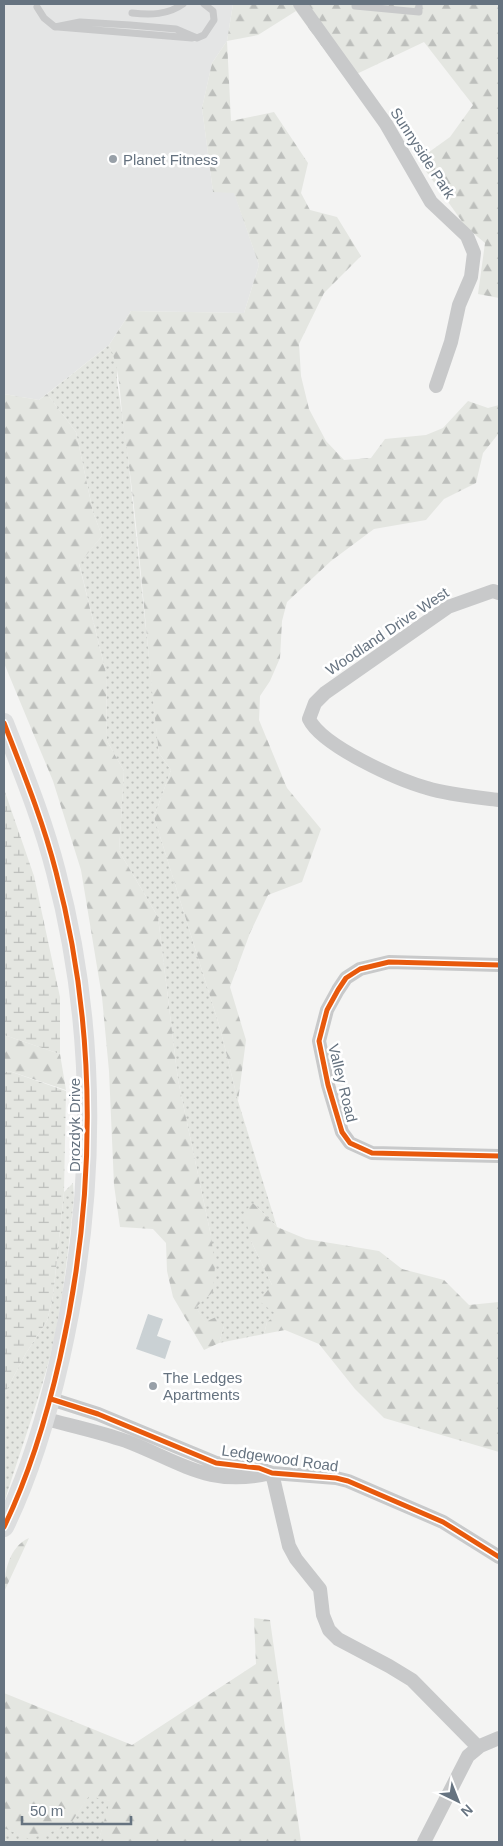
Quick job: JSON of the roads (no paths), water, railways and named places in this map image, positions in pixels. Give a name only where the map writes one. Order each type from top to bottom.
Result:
[{"type":"street","name":"Sunnyside Park","points":[[300,4],[386,124],[431,202],[467,236],[474,253],[471,277],[459,305],[451,342],[436,386]]},
{"type":"street","points":[[496,592],[499,577]]},
{"type":"street","name":"Woodland Drive West","points":[[496,592],[448,607],[325,693],[314,703],[309,719],[313,728],[336,746],[400,778],[427,788],[499,800]]},
{"type":"street","name":"Drozdyk Drive","points":[[4,723],[32,792],[56,872],[74,954],[86,1044],[88,1130],[83,1228],[70,1312],[46,1418],[34,1456],[4,1527]]},
{"type":"street","name":"Valley Road","points":[[499,965],[389,962],[360,969],[346,978],[338,990],[327,1010],[319,1041],[328,1085],[342,1132],[350,1143],[372,1153],[499,1156]]},
{"type":"street","name":"Ledgewood Road","points":[[51,1399],[92,1412],[205,1459],[227,1465],[259,1468],[272,1473]]},
{"type":"street","name":"Ledgewood Road","points":[[46,1418],[117,1438],[213,1477],[241,1479],[272,1473],[336,1478],[348,1481],[443,1522],[499,1557]]},
{"type":"street","points":[[272,1473],[289,1546],[296,1559],[320,1589],[323,1615],[329,1630],[338,1639],[412,1680],[478,1747]]},
{"type":"street","points":[[424,1842],[463,1762],[478,1747],[499,1738]]},
{"type":"lane","points":[[132,13],[158,13],[174,9],[183,4]]},
{"type":"lane","points":[[37,7],[44,18],[55,27],[80,22],[130,25],[176,29],[192,38],[204,35],[214,20],[213,11],[204,4]]},
{"type":"lane","points":[[355,4],[355,6],[397,7],[419,12],[420,4]]},
{"type":"place","name":"Planet Fitness","points":[[113,159]]},
{"type":"place","name":"The Ledges Apartments","points":[[153,1386]]}]
